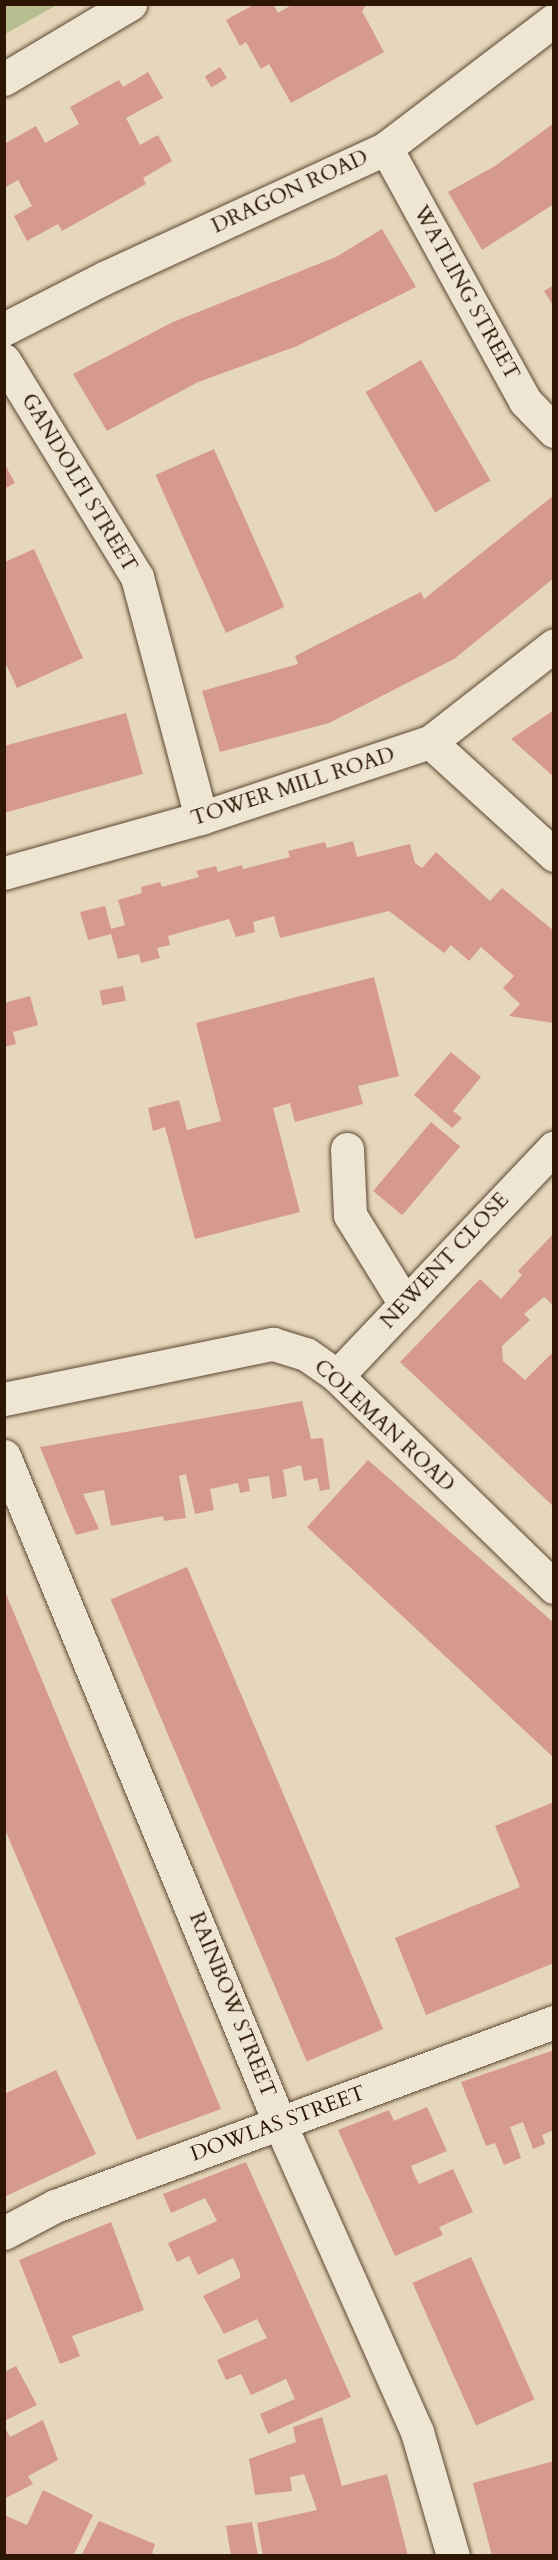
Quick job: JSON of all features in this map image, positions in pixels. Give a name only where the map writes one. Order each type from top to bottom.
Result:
[{"type":"street","points":[[4,79],[130,4]]},
{"type":"street","name":"DRAGON ROAD","points":[[4,329],[106,277],[386,148],[554,20]]},
{"type":"street","name":"WATLING STREET","points":[[386,148],[525,401],[554,432]]},
{"type":"street","name":"GANDOLFI STREET","points":[[4,360],[137,577],[201,818]]},
{"type":"street","name":"TOWER MILL ROAD","points":[[4,873],[201,818],[430,742],[554,645]]},
{"type":"street","points":[[430,742],[554,855]]},
{"type":"street","name":"NEWENT CLOSE","points":[[337,1376],[554,1147]]},
{"type":"street","points":[[347,1149],[350,1215],[405,1304]]},
{"type":"street","name":"COLEMAN ROAD","points":[[4,1399],[273,1344],[306,1354],[337,1376],[554,1587]]},
{"type":"street","name":"RAINBOW STREET","points":[[4,1456],[280,2124],[417,2432],[453,2556]]},
{"type":"street","name":"DOWLAS STREET","points":[[4,2233],[55,2206],[554,2022]]},
{"type":"green space","points":[[5,4],[57,4],[57,5],[5,34]]},
{"type":"building","points":[[255,4],[273,4],[278,13],[293,4],[367,4],[362,11],[384,52],[291,103],[269,64],[261,69],[246,42],[240,46],[226,20]]},
{"type":"building","points":[[220,67],[227,78],[212,88],[205,77]]},
{"type":"building","points":[[148,72],[163,98],[126,118],[140,145],[158,135],[172,161],[143,178],[146,184],[62,231],[58,224],[27,241],[14,216],[32,206],[18,180],[4,188],[4,144],[36,126],[45,143],[79,124],[70,107],[119,80],[123,87]]},
{"type":"building","points":[[554,123],[554,204],[482,250],[448,192],[495,166]]},
{"type":"building","points":[[382,229],[416,287],[297,346],[198,382],[107,431],[73,374],[173,322],[336,257]]},
{"type":"building","points":[[554,285],[554,307],[544,291]]},
{"type":"building","points":[[421,360],[491,480],[435,512],[366,392]]},
{"type":"building","points":[[214,449],[284,607],[226,633],[156,475]]},
{"type":"building","points":[[4,463],[15,483],[4,489]]},
{"type":"building","points":[[554,495],[554,578],[454,659],[329,723],[220,752],[202,691],[298,664],[295,656],[421,592],[424,599]]},
{"type":"building","points":[[34,549],[83,658],[17,688],[4,660],[5,562]]},
{"type":"building","points":[[554,710],[554,777],[511,739]]},
{"type":"building","points":[[126,713],[143,774],[4,813],[4,746]]},
{"type":"building","points":[[353,841],[357,857],[410,844],[415,863],[422,868],[436,852],[490,901],[502,888],[554,931],[554,1023],[509,1016],[520,1004],[503,988],[514,976],[481,947],[469,961],[451,945],[444,953],[389,911],[280,938],[274,916],[253,922],[255,932],[236,937],[229,919],[168,936],[170,945],[157,948],[160,958],[141,963],[139,954],[118,959],[111,934],[88,940],[80,912],[105,906],[111,929],[125,925],[118,900],[142,893],[141,887],[160,882],[162,887],[199,877],[196,871],[216,866],[218,872],[242,865],[243,869],[290,857],[288,851],[325,842],[327,848]]},
{"type":"building","points":[[374,977],[399,1076],[358,1086],[363,1104],[295,1122],[290,1103],[273,1108],[300,1212],[195,1239],[165,1127],[153,1131],[148,1108],[179,1100],[187,1130],[221,1121],[196,1023]]},
{"type":"building","points":[[123,986],[126,1001],[102,1005],[99,991]]},
{"type":"building","points":[[30,996],[38,1025],[13,1032],[16,1044],[4,1047],[4,1003]]},
{"type":"building","points":[[451,1052],[481,1077],[453,1111],[462,1118],[452,1128],[414,1095]]},
{"type":"building","points":[[431,1122],[460,1146],[402,1215],[373,1191]]},
{"type":"building","points":[[554,1233],[554,1306],[544,1297],[524,1314],[530,1320],[502,1346],[503,1361],[525,1380],[551,1354],[554,1357],[554,1507],[400,1362],[480,1279],[501,1299],[522,1275],[518,1271]]},
{"type":"building","points":[[302,1401],[311,1439],[323,1438],[330,1489],[320,1491],[317,1478],[304,1481],[301,1465],[283,1470],[287,1496],[272,1499],[269,1476],[248,1479],[250,1491],[240,1493],[238,1483],[210,1489],[214,1510],[195,1514],[186,1474],[179,1476],[186,1518],[164,1521],[163,1516],[111,1526],[104,1490],[83,1494],[99,1529],[76,1535],[40,1447]]},
{"type":"building","points":[[368,1460],[554,1623],[554,1758],[307,1527]]},
{"type":"building","points":[[187,1567],[383,2029],[307,2062],[111,1599]]},
{"type":"building","points":[[4,1589],[221,2109],[137,2140],[4,1827]]},
{"type":"building","points":[[554,1802],[554,1963],[426,2015],[395,1938],[520,1887],[495,1826]]},
{"type":"building","points":[[554,2050],[554,2130],[542,2135],[545,2144],[533,2149],[523,2122],[510,2127],[521,2158],[504,2165],[495,2143],[486,2146],[461,2082]]},
{"type":"building","points":[[56,2070],[96,2154],[4,2197],[4,2094]]},
{"type":"building","points":[[427,2107],[447,2151],[411,2166],[414,2174],[419,2184],[453,2169],[473,2212],[439,2227],[443,2235],[395,2256],[338,2130],[389,2110],[394,2121]]},
{"type":"building","points":[[246,2162],[351,2397],[268,2434],[260,2414],[295,2399],[286,2379],[251,2395],[241,2374],[226,2380],[217,2360],[267,2338],[257,2319],[224,2334],[203,2296],[240,2278],[240,2273],[233,2258],[198,2275],[189,2256],[177,2262],[168,2243],[217,2221],[205,2198],[171,2213],[163,2194]]},
{"type":"building","points":[[111,2222],[144,2310],[72,2336],[80,2356],[60,2364],[19,2260]]},
{"type":"building","points":[[471,2257],[534,2400],[476,2426],[413,2283]]},
{"type":"building","points":[[16,2366],[37,2405],[4,2421],[4,2372]]},
{"type":"building","points":[[322,2417],[342,2486],[387,2474],[408,2556],[263,2556],[257,2523],[317,2510],[304,2474],[290,2477],[292,2491],[255,2495],[249,2459],[296,2442],[293,2427]]},
{"type":"building","points":[[43,2420],[58,2460],[28,2476],[33,2484],[4,2499],[4,2426],[10,2437]]},
{"type":"building","points":[[554,2461],[554,2554],[492,2556],[473,2483]]},
{"type":"building","points":[[43,2490],[93,2515],[73,2556],[4,2556],[4,2515],[27,2525]]},
{"type":"building","points":[[99,2521],[155,2544],[152,2553],[158,2556],[81,2556]]},
{"type":"building","points":[[252,2522],[258,2556],[231,2556],[226,2526]]}]
